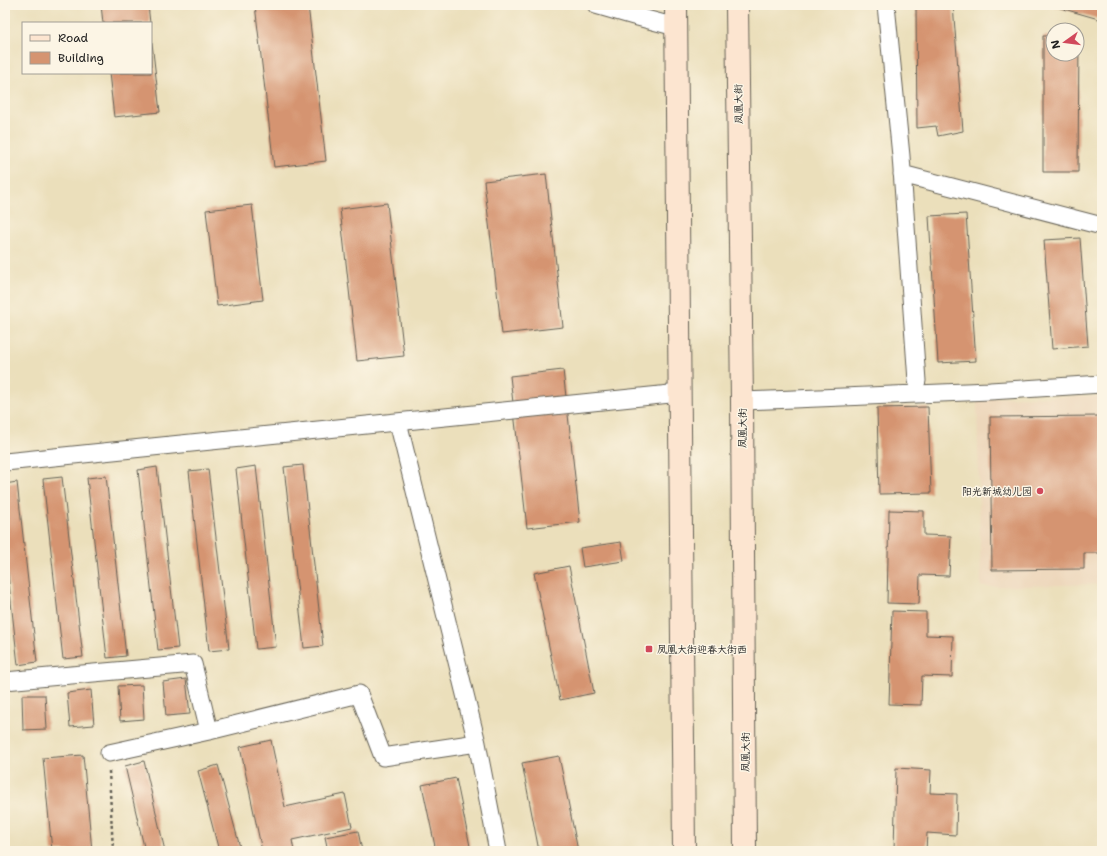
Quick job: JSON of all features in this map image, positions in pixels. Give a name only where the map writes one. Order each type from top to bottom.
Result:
[{"type":"main road","points":[[676,5],[684,851]]},
{"type":"main road","name":"凤凰大街","points":[[737,5],[742,401],[745,851]]},
{"type":"street","points":[[596,5],[676,27]]},
{"type":"street","points":[[886,5],[902,174],[917,381]]},
{"type":"street","points":[[902,174],[1102,226]]},
{"type":"street","points":[[742,401],[982,392],[1102,384]]},
{"type":"street","points":[[5,462],[680,393]]},
{"type":"street","points":[[398,422],[477,743],[498,851]]},
{"type":"street","points":[[5,682],[193,664],[209,731]]},
{"type":"street","points":[[108,753],[209,731],[359,694],[383,756],[477,743]]},
{"type":"path","points":[[108,753],[113,851]]},
{"type":"shaded area","name":"阳光新城幼儿园","points":[[1102,396],[1102,584],[981,587],[977,398]]},
{"type":"building","points":[[101,5],[148,5],[150,22],[103,22]]},
{"type":"building","points":[[255,5],[308,5],[326,161],[274,167]]},
{"type":"building","points":[[916,5],[953,5],[963,131],[938,136],[936,126],[917,128]]},
{"type":"building","points":[[1050,5],[1102,5],[1102,20]]},
{"type":"building","points":[[1043,36],[1045,36],[1045,62],[1079,62],[1078,172],[1043,172]]},
{"type":"building","points":[[152,43],[160,112],[114,117],[109,74],[152,74]]},
{"type":"building","points":[[546,174],[563,327],[502,334],[484,181]]},
{"type":"building","points":[[387,203],[404,356],[357,361],[340,209]]},
{"type":"building","points":[[252,205],[263,300],[217,306],[206,210]]},
{"type":"building","points":[[966,214],[976,361],[938,363],[929,216]]},
{"type":"building","points":[[1080,238],[1088,346],[1052,349],[1044,240]]},
{"type":"building","points":[[563,370],[580,522],[527,528],[510,376]]},
{"type":"building","points":[[928,407],[931,493],[879,494],[877,408]]},
{"type":"building","name":"阳光新城幼儿园","points":[[1102,416],[1102,553],[1084,553],[1084,569],[992,570],[990,417]]},
{"type":"building","points":[[303,465],[323,646],[304,648],[284,467]]},
{"type":"building","points":[[256,466],[276,647],[256,649],[236,469]]},
{"type":"building","points":[[157,467],[178,648],[158,650],[138,470]]},
{"type":"building","points":[[208,469],[229,649],[209,651],[189,471]]},
{"type":"building","points":[[106,476],[126,656],[107,658],[87,478]]},
{"type":"building","points":[[62,477],[83,657],[63,659],[43,479]]},
{"type":"building","points":[[17,482],[37,662],[18,665],[5,547],[5,484]]},
{"type":"building","points":[[889,510],[924,511],[924,535],[951,536],[949,576],[920,575],[919,604],[887,603]]},
{"type":"building","points":[[621,542],[624,561],[583,567],[580,548]]},
{"type":"building","points":[[569,566],[594,693],[560,700],[534,573]]},
{"type":"building","points":[[892,611],[926,612],[926,635],[953,636],[952,677],[922,676],[921,705],[889,704]]},
{"type":"building","points":[[186,679],[190,714],[166,716],[163,682]]},
{"type":"building","points":[[142,685],[144,719],[120,721],[118,686]]},
{"type":"building","points":[[91,690],[94,725],[70,727],[67,693]]},
{"type":"building","points":[[22,695],[45,695],[47,729],[23,730]]},
{"type":"building","points":[[271,740],[285,807],[345,794],[352,827],[292,840],[294,851],[262,851],[240,747]]},
{"type":"building","points":[[83,755],[92,851],[52,851],[43,758]]},
{"type":"building","points":[[559,756],[578,851],[539,851],[522,763]]},
{"type":"building","points":[[144,761],[165,851],[145,851],[125,766]]},
{"type":"building","points":[[218,765],[241,851],[219,851],[198,771]]},
{"type":"building","points":[[896,768],[931,770],[930,793],[957,794],[956,835],[927,833],[926,851],[894,851]]},
{"type":"building","points":[[456,778],[471,851],[436,851],[422,785]]},
{"type":"building","points":[[358,831],[362,851],[328,851],[325,837]]},
{"type":"place","name":"阳光新城幼儿园","points":[[1040,491]]},
{"type":"place","name":"凤凰大街迎春大街西","points":[[649,649]]}]
